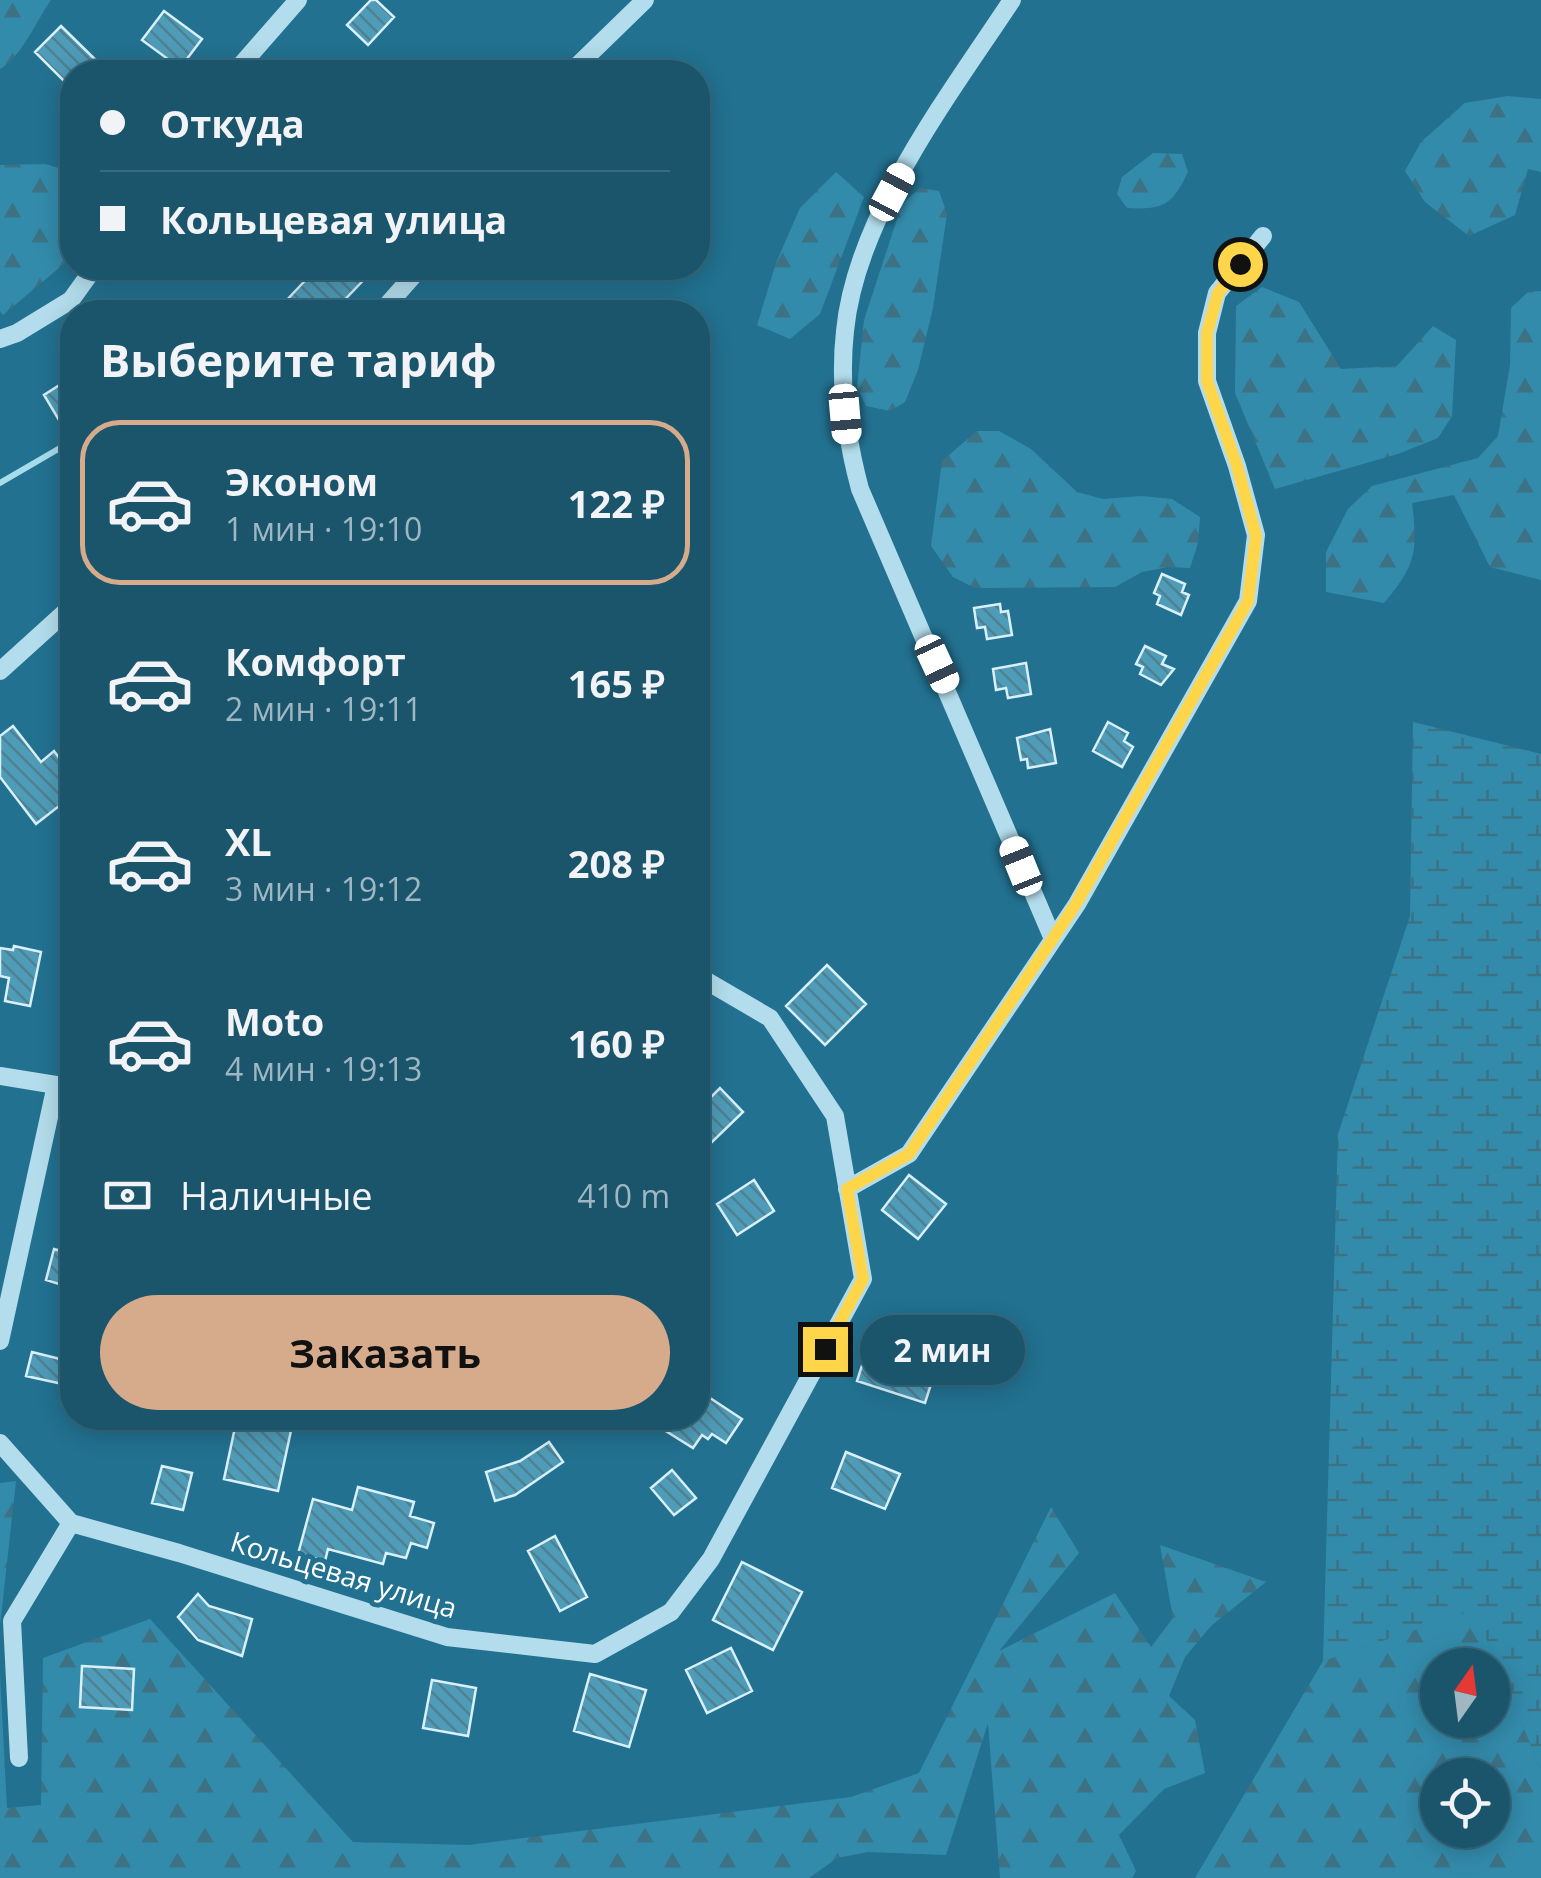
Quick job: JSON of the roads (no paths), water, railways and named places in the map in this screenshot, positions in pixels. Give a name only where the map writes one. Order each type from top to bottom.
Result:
[{"type":"street","points":[[246,60],[298,0]]},
{"type":"street","points":[[583,60],[645,0]]},
{"type":"street","points":[[1012,0],[922,136],[876,226],[855,283],[845,328],[842,383],[848,444],[860,489],[1053,939]]},
{"type":"street","points":[[847,1189],[909,1154],[1086,886],[1248,601],[1256,536],[1207,381],[1207,333],[1218,293],[1263,236]]},
{"type":"street","points":[[392,300],[409,280]]},
{"type":"street","points":[[0,340],[60,307]]},
{"type":"street","points":[[0,671],[60,617]]},
{"type":"street","name":"Кольцевая улица","points":[[71,1523],[446,1637],[596,1654],[671,1612],[711,1559],[863,1279],[835,1116],[770,1018],[710,983]]},
{"type":"street","points":[[0,1076],[60,1084]]},
{"type":"street","points":[[0,1341],[60,1101]]},
{"type":"street","points":[[0,1443],[71,1523],[12,1621],[19,1758]]},
{"type":"waterway","points":[[0,483],[60,448]]}]
